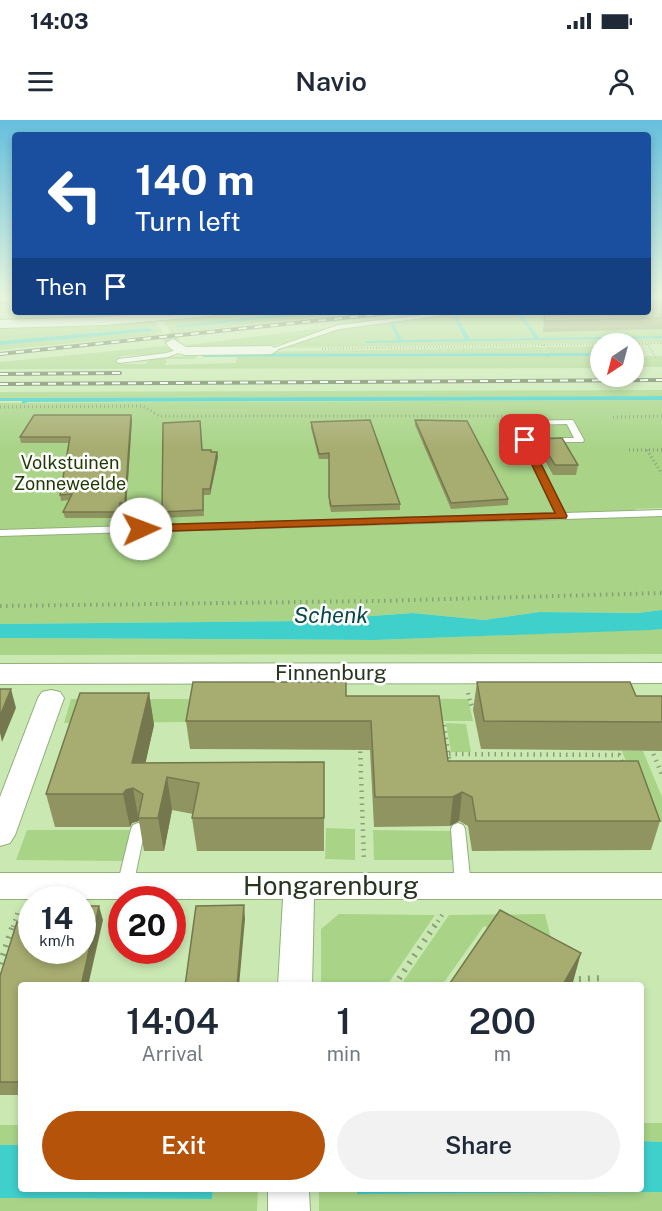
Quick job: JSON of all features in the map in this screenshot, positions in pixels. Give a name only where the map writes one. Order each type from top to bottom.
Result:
[{"type":"street","points":[[199,347],[271,350]]},
{"type":"street","name":"Finnenburg","points":[[0,674],[662,673]]},
{"type":"street","points":[[0,835],[51,698]]},
{"type":"street","points":[[295,982],[299,885]]},
{"type":"street","name":"Hongarenburg","points":[[13,886],[108,886]]},
{"type":"street","name":"Hongarenburg","points":[[125,886],[662,886]]},
{"type":"street","points":[[288,1211],[289,1192]]},
{"type":"lane","points":[[119,361],[168,355],[177,347]]},
{"type":"lane","points":[[271,350],[280,347]]},
{"type":"lane","points":[[525,440],[580,440],[570,422],[516,423],[562,516]]},
{"type":"lane","points":[[0,533],[662,513]]},
{"type":"lane","points":[[125,886],[138,829]]},
{"type":"lane","points":[[458,830],[463,886]]},
{"type":"path","points":[[318,349],[435,347]]},
{"type":"path","points":[[544,347],[548,357]]},
{"type":"path","points":[[649,347],[656,356]]},
{"type":"path","points":[[0,407],[143,406],[159,416],[506,416],[516,423]]},
{"type":"path","points":[[613,417],[662,416]]},
{"type":"path","points":[[629,450],[662,450]]},
{"type":"path","points":[[647,450],[662,474]]},
{"type":"path","points":[[0,606],[377,601],[662,592]]},
{"type":"path","points":[[468,690],[472,708],[480,708]]},
{"type":"path","points":[[444,725],[452,777]]},
{"type":"path","points":[[649,742],[662,775]]},
{"type":"path","points":[[360,743],[364,885]]},
{"type":"path","points":[[449,754],[619,754],[625,772]]},
{"type":"path","points":[[0,964],[13,886]]},
{"type":"path","points":[[397,982],[463,886]]},
{"type":"path","points":[[568,973],[578,979],[602,978]]},
{"type":"green space","points":[[0,347],[33,347],[0,350]]},
{"type":"green space","points":[[156,347],[167,347],[174,351],[172,353],[121,356],[118,364],[146,364],[149,359],[199,355],[194,359],[167,359],[165,365],[236,363],[237,357],[590,356],[590,368],[0,369],[0,362]]},
{"type":"green space","points":[[183,347],[269,347],[189,349]]},
{"type":"green space","points":[[281,347],[349,347],[280,348]]},
{"type":"green space","points":[[542,347],[545,353],[189,354],[189,353]]},
{"type":"green space","points":[[545,347],[590,347],[590,353],[548,353]]},
{"type":"green space","points":[[644,356],[662,356],[662,367],[644,367]]},
{"type":"green space","points":[[662,390],[662,396],[0,398],[0,392]]},
{"type":"green space","name":"Volkstuinen Zonneweelde","points":[[662,400],[662,508],[635,509],[638,515],[662,515],[662,610],[637,613],[539,612],[484,620],[413,613],[303,621],[0,624],[0,403]]},
{"type":"green space","points":[[662,629],[662,654],[0,655],[0,638],[375,640]]},
{"type":"green space","points":[[363,698],[468,699],[473,721],[410,721]]},
{"type":"green space","points":[[71,699],[196,699],[191,722],[64,723]]},
{"type":"green space","points":[[446,723],[466,724],[471,752],[451,752]]},
{"type":"green space","points":[[622,751],[643,751],[662,797],[662,822],[649,822]]},
{"type":"green space","points":[[326,828],[355,829],[355,860],[325,859]]},
{"type":"green space","points":[[27,830],[130,830],[123,861],[16,860]]},
{"type":"green space","points":[[373,830],[451,831],[455,860],[374,860]]},
{"type":"green space","points":[[339,914],[435,915],[389,982],[321,982],[321,929]]},
{"type":"green space","points":[[545,914],[556,959],[546,958],[484,926],[444,982],[403,982],[449,915]]},
{"type":"green space","points":[[644,1123],[662,1123],[662,1142],[644,1141]]},
{"type":"green space","points":[[0,1125],[18,1125],[18,1145],[0,1145]]},
{"type":"green space","points":[[213,1192],[258,1192],[257,1211],[0,1211],[0,1198],[212,1199]]},
{"type":"green space","points":[[319,1192],[358,1192],[358,1194],[662,1192],[662,1211],[319,1211]]},
{"type":"water","points":[[590,353],[590,356],[203,357],[203,354]]},
{"type":"water","points":[[662,396],[662,400],[28,402],[22,404],[22,401],[0,401],[0,398]]},
{"type":"water","points":[[662,610],[662,629],[651,630],[375,640],[0,638],[0,624],[303,621],[413,613],[484,620],[539,612],[637,613]]},
{"type":"water","points":[[644,1141],[662,1142],[662,1192],[357,1194],[357,1192],[644,1192]]},
{"type":"water","points":[[0,1145],[18,1145],[18,1192],[213,1192],[212,1199],[0,1198]]},
{"type":"building","points":[[34,415],[131,415],[125,503],[120,503],[119,512],[63,512],[72,494],[60,495],[70,437],[20,437]]},
{"type":"building","points":[[370,420],[400,504],[331,506],[329,453],[319,454],[311,422]]},
{"type":"building","points":[[415,420],[467,421],[508,499],[451,503]]},
{"type":"building","points":[[200,421],[202,450],[217,452],[210,489],[203,489],[203,510],[162,512],[163,423]]},
{"type":"building","points":[[562,438],[578,465],[555,465],[539,439]]},
{"type":"building","points":[[193,682],[346,682],[346,696],[439,696],[448,761],[638,761],[660,821],[476,821],[472,797],[462,792],[453,797],[375,797],[371,721],[186,721]]},
{"type":"building","points":[[477,682],[630,682],[636,696],[662,696],[662,722],[484,721]]},
{"type":"building","points":[[0,689],[11,689],[0,716]]},
{"type":"building","points":[[80,693],[149,693],[132,763],[324,762],[324,818],[192,818],[199,783],[167,777],[158,818],[138,818],[143,794],[133,788],[126,790],[123,794],[46,794]]},
{"type":"building","points":[[244,905],[237,982],[186,982],[196,906]]},
{"type":"building","points":[[500,910],[581,953],[564,982],[451,982]]},
{"type":"building","points":[[17,922],[18,964],[86,964],[82,982],[18,982],[18,1082],[0,1082],[0,976]]},
{"type":"railway","points":[[0,354],[67,347]]},
{"type":"railway","points":[[0,374],[120,373]]},
{"type":"railway","points":[[0,384],[662,380]]},
{"type":"route","points":[[141,529],[562,516],[525,440]]},
{"type":"water label","name":"Schenk","points":[[331,615]]}]
